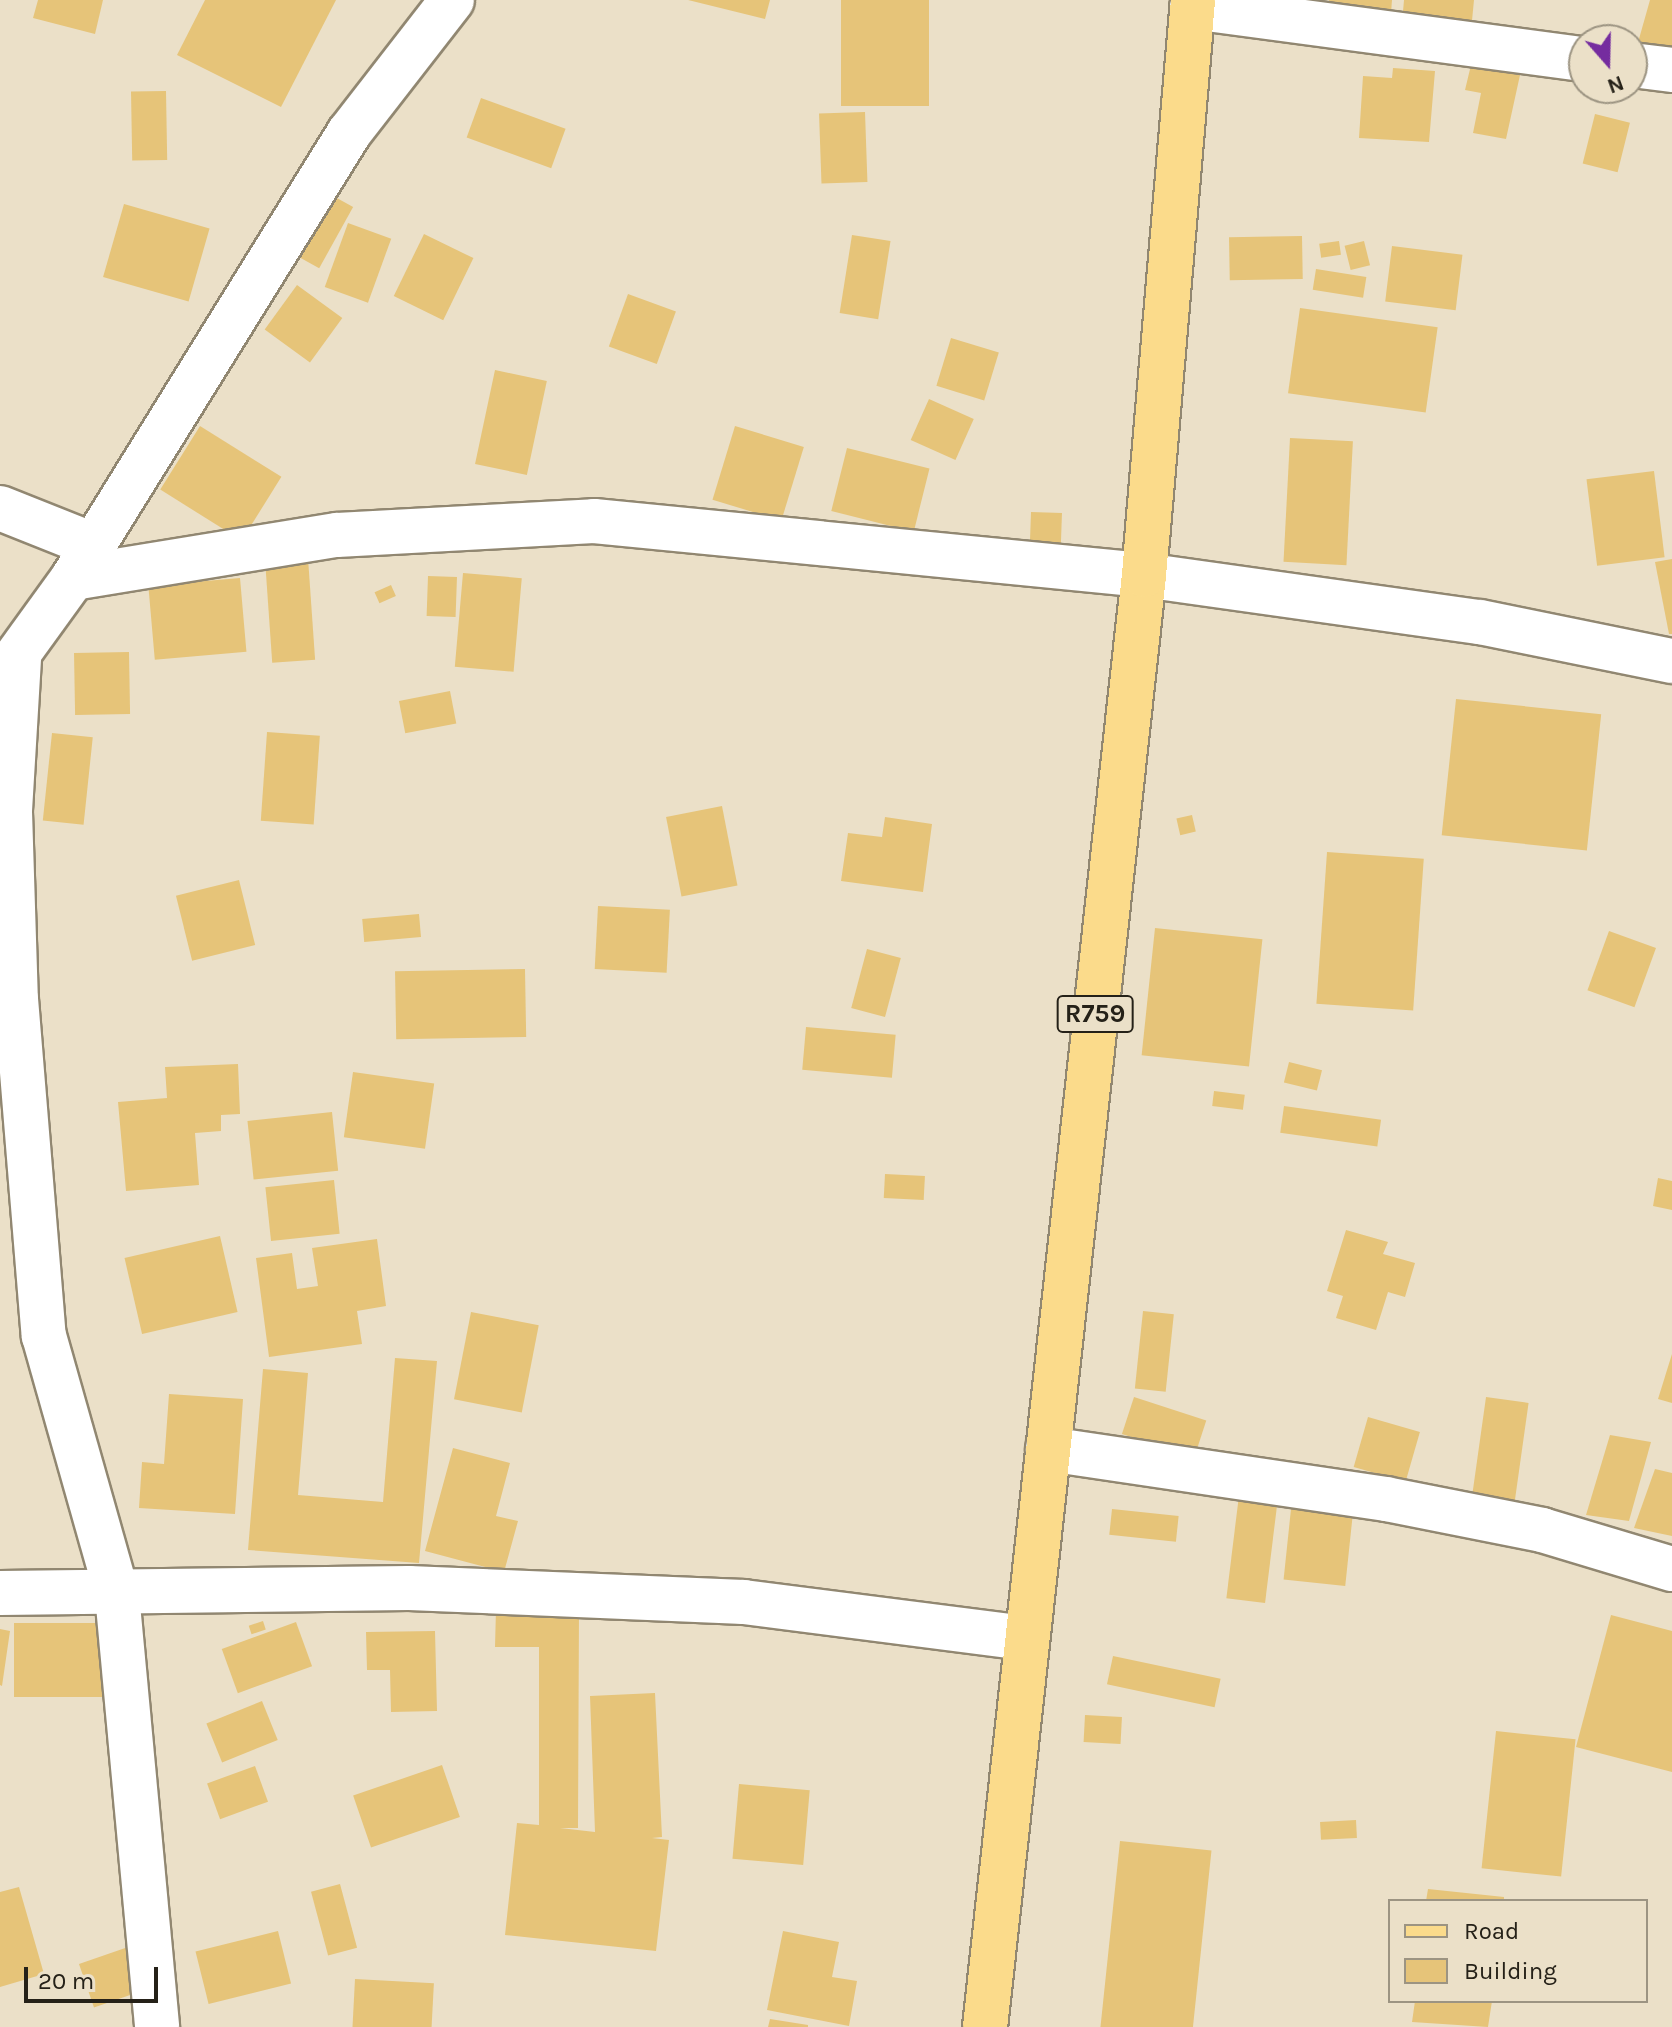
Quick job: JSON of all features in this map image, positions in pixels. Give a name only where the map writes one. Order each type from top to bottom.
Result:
[{"type":"main road","name":"R759","points":[[985,2027],[1024,1638],[1048,1449],[1144,575],[1193,4]]},
{"type":"street","points":[[157,2027],[117,1594],[44,1336],[16,999],[10,812],[10,669],[83,562],[349,133],[452,0]]},
{"type":"street","points":[[1193,4],[1568,57]]},
{"type":"street","points":[[1648,67],[1672,70]]},
{"type":"street","points":[[0,508],[83,562],[337,535],[594,521],[1144,575],[1480,622],[1672,661]]},
{"type":"street","points":[[1048,1449],[1386,1499],[1542,1530],[1672,1569]]},
{"type":"street","points":[[0,1593],[117,1594],[409,1588],[744,1602],[1024,1638]]},
{"type":"building","points":[[38,0],[103,0],[95,34],[33,18]]},
{"type":"building","points":[[205,0],[336,0],[281,107],[177,55]]},
{"type":"building","points":[[688,0],[770,0],[765,19]]},
{"type":"building","points":[[841,0],[929,0],[929,106],[841,106]]},
{"type":"building","points":[[1329,0],[1392,0],[1390,27],[1328,23]]},
{"type":"building","points":[[1404,0],[1474,0],[1471,31],[1402,23]]},
{"type":"building","points":[[1650,0],[1672,0],[1672,55],[1648,49],[1648,24],[1643,24]]},
{"type":"building","points":[[1471,65],[1520,75],[1506,139],[1473,133],[1481,93],[1465,90]]},
{"type":"building","points":[[1393,68],[1435,71],[1429,142],[1359,138],[1363,76],[1392,78]]},
{"type":"building","points":[[166,91],[167,160],[132,161],[131,92]]},
{"type":"building","points":[[481,98],[566,129],[551,168],[467,137]]},
{"type":"building","points":[[865,112],[867,182],[821,184],[819,114]]},
{"type":"building","points":[[1595,114],[1630,123],[1618,172],[1583,163]]},
{"type":"building","points":[[326,192],[353,207],[319,268],[292,253]]},
{"type":"building","points":[[124,204],[210,229],[189,302],[103,277]]},
{"type":"building","points":[[348,223],[391,239],[368,303],[325,287]]},
{"type":"building","points":[[424,234],[473,258],[443,320],[394,296]]},
{"type":"building","points":[[852,235],[891,241],[878,319],[840,313]]},
{"type":"building","points":[[1302,236],[1303,279],[1230,280],[1229,237]]},
{"type":"building","points":[[1339,241],[1341,255],[1321,258],[1319,244]]},
{"type":"building","points":[[1364,241],[1370,265],[1351,270],[1345,246]]},
{"type":"building","points":[[1392,246],[1462,255],[1456,310],[1385,302]]},
{"type":"building","points":[[1316,269],[1366,277],[1363,298],[1313,290]]},
{"type":"building","points":[[297,285],[342,318],[310,362],[265,329]]},
{"type":"building","points":[[628,294],[676,311],[657,364],[609,347]]},
{"type":"building","points":[[1300,308],[1438,327],[1426,413],[1288,393]]},
{"type":"building","points":[[951,338],[999,353],[984,400],[936,386]]},
{"type":"building","points":[[495,370],[547,381],[527,475],[475,464]]},
{"type":"building","points":[[929,399],[974,419],[955,460],[911,440]]},
{"type":"building","points":[[200,426],[281,477],[242,540],[160,490]]},
{"type":"building","points":[[735,426],[804,447],[781,521],[712,500]]},
{"type":"building","points":[[1290,438],[1353,441],[1346,565],[1284,562]]},
{"type":"building","points":[[847,448],[929,469],[914,532],[831,511]]},
{"type":"building","points":[[1654,471],[1665,557],[1597,566],[1587,479]]},
{"type":"building","points":[[1031,512],[1062,513],[1061,548],[1030,547]]},
{"type":"building","points":[[308,558],[315,660],[272,663],[265,561]]},
{"type":"building","points":[[1672,559],[1672,634],[1669,634],[1655,562]]},
{"type":"building","points":[[463,573],[522,578],[514,672],[455,667]]},
{"type":"building","points":[[428,576],[457,577],[456,617],[427,616]]},
{"type":"building","points":[[240,578],[246,652],[155,660],[148,586]]},
{"type":"building","points":[[391,585],[396,596],[379,603],[375,592]]},
{"type":"building","points":[[129,652],[130,714],[75,715],[74,653]]},
{"type":"building","points":[[450,691],[456,723],[405,733],[399,701]]},
{"type":"building","points":[[1456,699],[1601,714],[1587,851],[1442,835]]},
{"type":"building","points":[[267,732],[320,736],[314,824],[261,821]]},
{"type":"building","points":[[52,733],[93,737],[84,825],[43,821]]},
{"type":"building","points":[[722,806],[737,886],[682,896],[666,817]]},
{"type":"building","points":[[1192,815],[1196,832],[1180,835],[1176,819]]},
{"type":"building","points":[[885,817],[932,824],[923,892],[841,881],[848,833],[882,837]]},
{"type":"building","points":[[1327,852],[1424,859],[1413,1010],[1316,1004]]},
{"type":"building","points":[[239,880],[255,945],[192,961],[176,896]]},
{"type":"building","points":[[598,906],[670,910],[667,973],[595,969]]},
{"type":"building","points":[[419,914],[421,937],[364,942],[362,919]]},
{"type":"building","points":[[1155,928],[1262,939],[1249,1067],[1142,1055]]},
{"type":"building","points":[[1609,931],[1656,948],[1634,1007],[1587,990]]},
{"type":"building","points":[[867,949],[901,958],[885,1017],[851,1008]]},
{"type":"building","points":[[525,969],[526,1037],[396,1039],[395,971]]},
{"type":"building","points":[[806,1027],[896,1035],[892,1078],[802,1070]]},
{"type":"building","points":[[1289,1062],[1322,1070],[1317,1091],[1284,1082]]},
{"type":"building","points":[[238,1064],[240,1114],[221,1115],[221,1131],[195,1133],[199,1185],[126,1191],[118,1102],[167,1098],[165,1067]]},
{"type":"building","points":[[353,1072],[434,1083],[425,1149],[344,1137]]},
{"type":"building","points":[[1214,1091],[1245,1095],[1243,1110],[1212,1106]]},
{"type":"building","points":[[1284,1106],[1381,1120],[1377,1146],[1280,1133]]},
{"type":"building","points":[[332,1112],[338,1171],[254,1180],[247,1121]]},
{"type":"building","points":[[885,1174],[925,1176],[924,1200],[884,1198]]},
{"type":"building","points":[[1658,1178],[1672,1181],[1672,1210],[1653,1206]]},
{"type":"building","points":[[334,1180],[340,1234],[271,1241],[265,1187]]},
{"type":"building","points":[[1346,1230],[1388,1242],[1383,1254],[1415,1263],[1405,1297],[1388,1292],[1376,1330],[1336,1318],[1343,1296],[1327,1291]]},
{"type":"building","points":[[220,1236],[238,1312],[142,1334],[125,1258]]},
{"type":"building","points":[[377,1239],[386,1306],[357,1311],[362,1344],[269,1357],[256,1258],[292,1253],[297,1289],[318,1286],[312,1248]]},
{"type":"building","points":[[1143,1311],[1174,1314],[1166,1392],[1135,1389]]},
{"type":"building","points":[[471,1312],[539,1325],[522,1413],[454,1399]]},
{"type":"building","points":[[1672,1354],[1672,1403],[1658,1399]]},
{"type":"building","points":[[395,1358],[437,1361],[419,1563],[248,1550],[263,1369],[308,1373],[298,1495],[383,1502]]},
{"type":"building","points":[[169,1394],[243,1399],[235,1514],[139,1508],[142,1462],[164,1464]]},
{"type":"building","points":[[1134,1397],[1206,1420],[1194,1458],[1122,1434]]},
{"type":"building","points":[[1486,1397],[1529,1403],[1515,1503],[1472,1497]]},
{"type":"building","points":[[1368,1417],[1420,1432],[1406,1482],[1354,1467]]},
{"type":"building","points":[[1610,1435],[1651,1442],[1629,1521],[1586,1515]]},
{"type":"building","points":[[453,1448],[510,1463],[496,1516],[518,1521],[504,1572],[425,1551]]},
{"type":"building","points":[[1655,1469],[1672,1473],[1672,1536],[1634,1528]]},
{"type":"building","points":[[1240,1487],[1279,1492],[1265,1603],[1226,1598]]},
{"type":"building","points":[[1112,1509],[1179,1516],[1176,1542],[1109,1535]]},
{"type":"building","points":[[1291,1509],[1353,1515],[1345,1586],[1284,1580]]},
{"type":"building","points":[[496,1609],[579,1610],[578,1828],[560,1828],[595,1832],[590,1696],[655,1693],[662,1837],[652,1838],[669,1840],[656,1951],[505,1935],[517,1823],[539,1825],[539,1647],[495,1647]]},
{"type":"building","points":[[1611,1615],[1672,1631],[1672,1772],[1576,1747]]},
{"type":"building","points":[[263,1621],[266,1630],[252,1634],[249,1626]]},
{"type":"building","points":[[296,1622],[312,1666],[238,1693],[222,1649]]},
{"type":"building","points":[[14,1623],[102,1623],[102,1697],[14,1697]]},
{"type":"building","points":[[0,1629],[10,1631],[2,1686],[0,1685]]},
{"type":"building","points":[[435,1631],[437,1711],[391,1712],[390,1670],[367,1670],[366,1632]]},
{"type":"building","points":[[1113,1656],[1221,1679],[1215,1707],[1107,1684]]},
{"type":"building","points":[[262,1701],[278,1740],[222,1762],[206,1723]]},
{"type":"building","points":[[1085,1715],[1122,1717],[1121,1744],[1084,1742]]},
{"type":"building","points":[[1496,1731],[1576,1739],[1561,1877],[1482,1868]]},
{"type":"building","points":[[442,1765],[460,1817],[371,1848],[353,1796]]},
{"type":"building","points":[[255,1766],[268,1802],[220,1819],[207,1783]]},
{"type":"building","points":[[739,1784],[810,1790],[803,1865],[732,1859]]},
{"type":"building","points":[[1356,1820],[1357,1838],[1321,1840],[1320,1822]]},
{"type":"building","points":[[1120,1841],[1211,1851],[1193,2027],[1100,2027]]},
{"type":"building","points":[[340,1884],[357,1948],[328,1956],[311,1892]]},
{"type":"building","points":[[19,1887],[44,1974],[0,1987],[0,1892]]},
{"type":"building","points":[[1428,1889],[1504,1897],[1504,1899],[1426,1899]]},
{"type":"building","points":[[278,1931],[291,1983],[209,2004],[196,1952]]},
{"type":"building","points":[[783,1931],[839,1942],[832,1977],[857,1981],[849,2026],[767,2010]]},
{"type":"building","points":[[131,1946],[146,1989],[94,2007],[79,1964]]},
{"type":"building","points":[[355,1979],[434,1983],[432,2027],[352,2027]]},
{"type":"building","points":[[1415,2003],[1492,2003],[1488,2027],[1412,2022]]},
{"type":"building","points":[[770,2019],[808,2025],[808,2027],[768,2027]]}]
